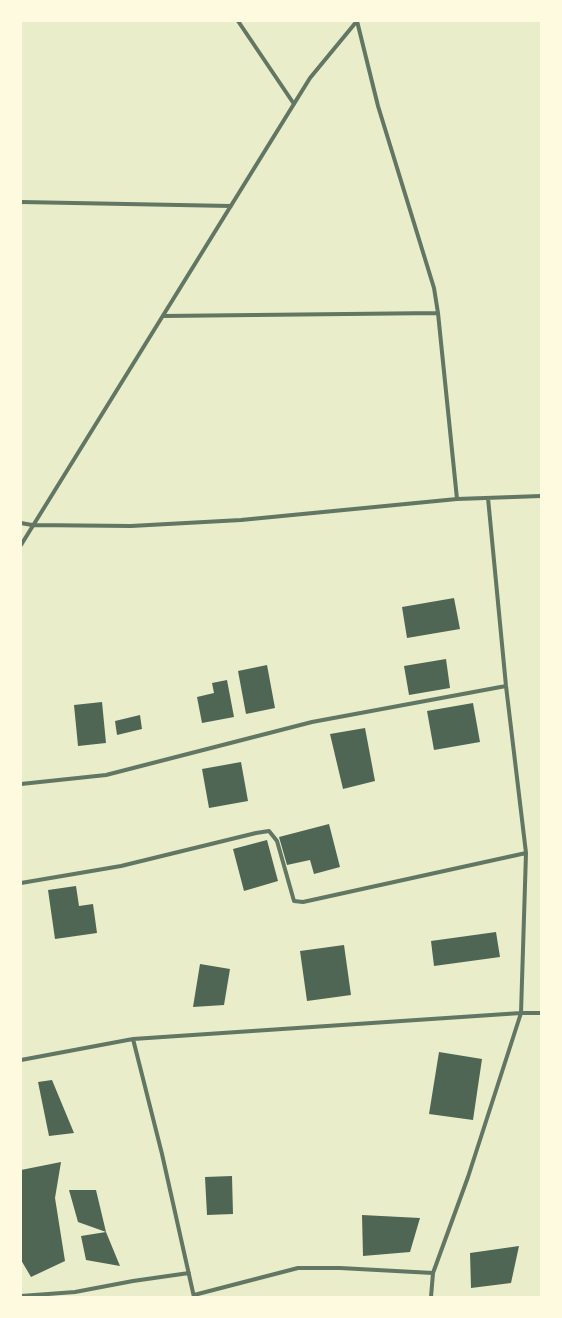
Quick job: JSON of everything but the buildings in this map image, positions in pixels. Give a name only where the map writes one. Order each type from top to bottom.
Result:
[{"type":"street","points":[[238,21],[294,104]]},
{"type":"street","points":[[21,544],[310,78],[357,21]]},
{"type":"street","points":[[357,21],[378,106],[434,288],[438,313],[457,499]]},
{"type":"street","points":[[21,202],[231,206]]},
{"type":"street","points":[[163,316],[438,313]]},
{"type":"street","points":[[21,523],[32,525],[130,526],[233,520],[457,499],[541,496]]},
{"type":"street","points":[[431,1297],[433,1273],[468,1176],[521,1013],[526,853],[506,686],[488,498]]},
{"type":"street","points":[[21,784],[106,775],[312,722],[506,686]]},
{"type":"street","points":[[21,883],[121,866],[269,831],[277,841],[294,901],[303,902],[526,853]]},
{"type":"street","points":[[21,1060],[133,1039],[521,1013],[541,1013]]},
{"type":"street","points":[[133,1039],[162,1154],[194,1296],[298,1268],[340,1268],[433,1273]]},
{"type":"street","points":[[21,1296],[74,1292],[188,1273]]}]
